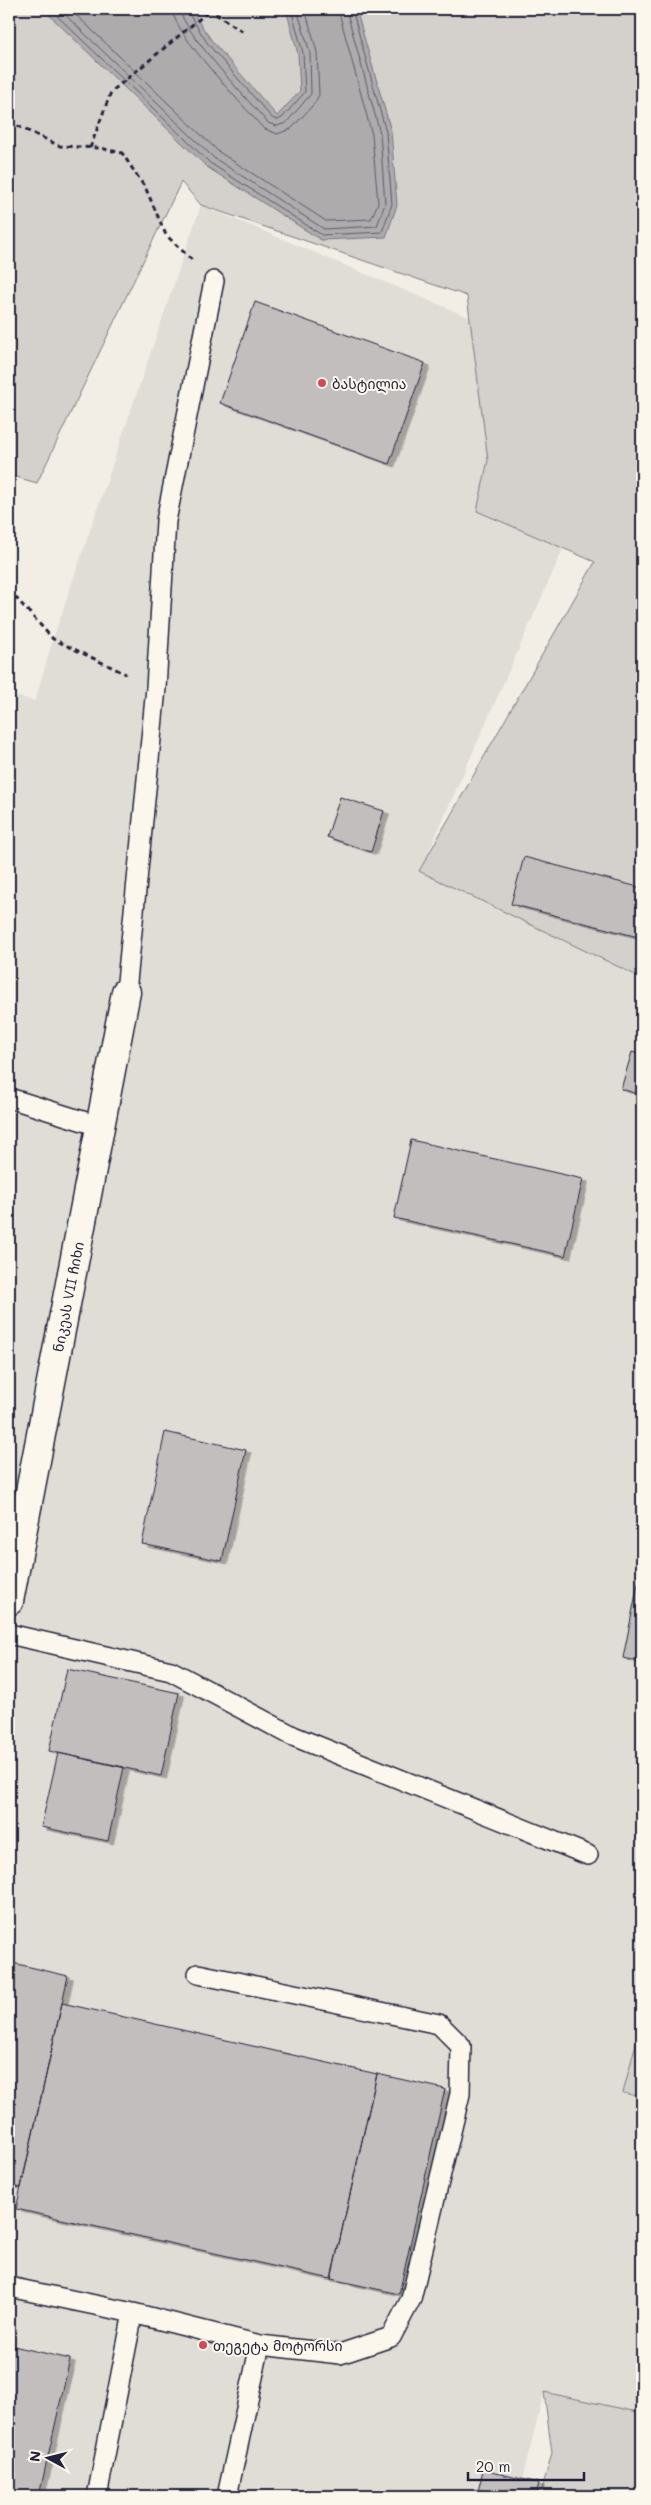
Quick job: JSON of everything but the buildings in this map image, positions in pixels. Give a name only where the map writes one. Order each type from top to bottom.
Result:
[{"type":"street","name":"ნიკეას VII ჩიხი","points":[[9,1601],[126,992]]},
{"type":"lane","points":[[126,992],[156,688],[166,521],[214,281]]},
{"type":"lane","points":[[9,1098],[99,1126]]},
{"type":"lane","points":[[9,1634],[171,1671],[293,1736],[588,1855]]},
{"type":"lane","points":[[9,2286],[133,2313],[260,2345],[340,2354],[391,2337],[411,2298],[460,2094],[461,2046],[439,2024],[198,1974]]},
{"type":"lane","points":[[97,2496],[133,2313]]},
{"type":"lane","points":[[228,2496],[260,2345]]},
{"type":"path","points":[[90,148],[112,92],[208,10],[245,33]]},
{"type":"path","points":[[9,122],[60,146],[122,153],[146,189],[166,235],[214,281]]},
{"type":"path","points":[[9,590],[53,639],[156,688]]},
{"type":"shaded area","points":[[9,9],[642,9],[642,978],[419,871],[595,562],[477,511],[488,460],[467,296],[201,205],[181,182],[37,483],[9,475]]},
{"type":"shaded area","points":[[201,205],[635,387],[420,871],[642,978],[642,2020],[623,2093],[642,2097],[642,2413],[544,2392],[518,2496],[9,2496],[9,695],[35,701],[53,639]]},
{"type":"shaded area","points":[[642,2020],[642,2097],[623,2093]]},
{"type":"shaded area","points":[[544,2392],[642,2413],[642,2496],[540,2496],[552,2453]]},
{"type":"water","points":[[43,9],[190,9],[212,41],[277,116],[300,91],[298,54],[286,9],[356,9],[391,131],[397,205],[386,237],[321,240],[207,167]]},
{"type":"place","name":"ბასტილია","points":[[322,383]]},
{"type":"place","name":"თეგეტა მოტორსი","points":[[203,2345]]}]
